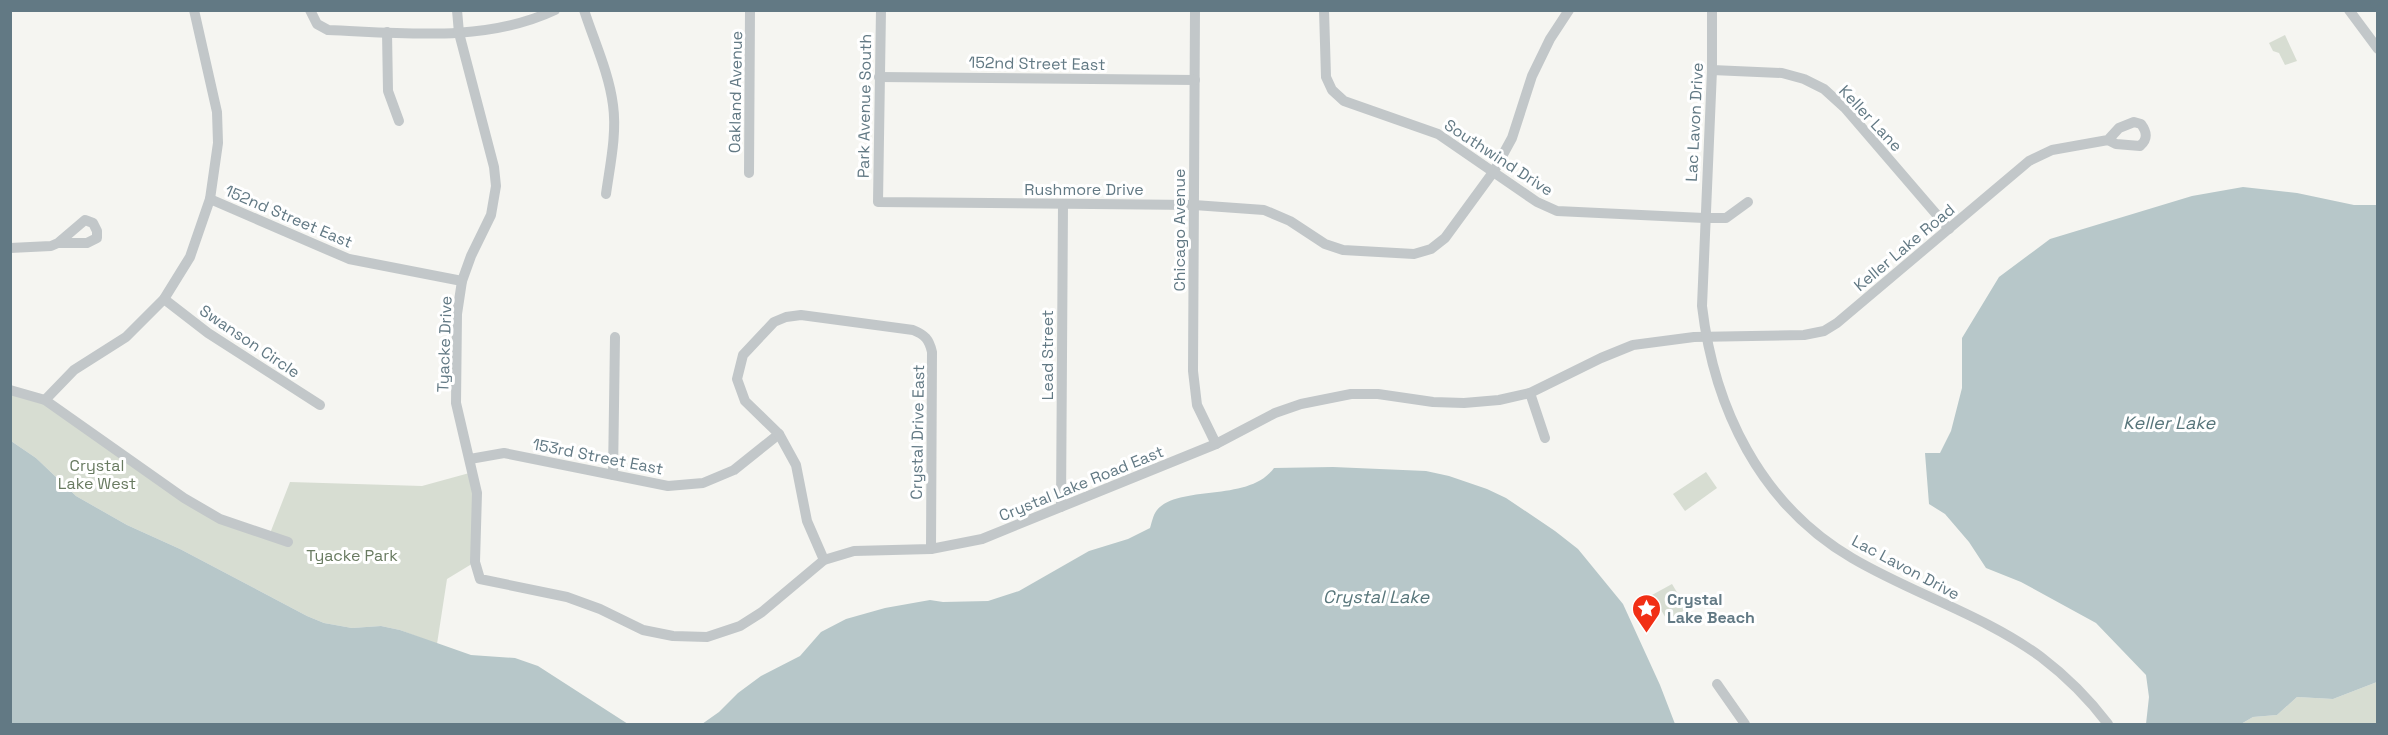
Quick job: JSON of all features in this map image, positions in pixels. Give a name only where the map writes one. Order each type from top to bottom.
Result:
[{"type":"street","points":[[45,400],[74,370],[126,337],[164,299],[189,257],[210,199],[218,143],[217,112],[194,10]]},
{"type":"street","points":[[310,10],[317,24],[328,30],[459,33],[489,30],[555,10]]},
{"type":"street","name":"Tyacke Drive","points":[[457,10],[459,33],[494,167],[496,186],[491,215],[471,256],[462,281],[457,315],[456,403],[477,493],[474,562],[480,579]]},
{"type":"street","points":[[584,10],[608,80],[613,105],[614,136],[606,194]]},
{"type":"street","name":"Oakland Avenue","points":[[749,173],[750,10]]},
{"type":"street","name":"Park Avenue South","points":[[878,202],[881,10]]},
{"type":"street","name":"Chicago Avenue","points":[[1195,10],[1192,371],[1197,405],[1216,444]]},
{"type":"street","name":"Southwind Drive","points":[[1324,10],[1326,77],[1332,90],[1344,101],[1438,134],[1537,202],[1557,211],[1704,218],[1726,218],[1748,202]]},
{"type":"street","name":"Rushmore Drive","points":[[878,202],[1194,205],[1264,210],[1290,221],[1325,244],[1343,250],[1414,254],[1431,249],[1445,238],[1494,171],[1512,138],[1537,67],[1550,39],[1569,10]]},
{"type":"street","name":"Lac Lavon Drive","points":[[1712,10],[1712,70],[1702,296],[1706,336],[1715,379],[1732,423],[1749,454],[1783,500],[1815,531],[1851,558],[2008,636],[2041,657],[2094,706],[2108,724]]},
{"type":"street","points":[[2349,10],[2378,49]]},
{"type":"street","points":[[387,32],[388,91],[399,121]]},
{"type":"street","name":"Keller Lane","points":[[1712,70],[1782,73],[1804,79],[1824,89],[1845,108],[1948,229]]},
{"type":"street","name":"152nd Street East","points":[[879,77],[1195,80]]},
{"type":"street","name":"Keller Lake Road","points":[[1706,336],[1804,335],[1824,331],[1837,323],[2029,161],[2052,150],[2108,140]]},
{"type":"street","name":"152nd Street East","points":[[210,199],[349,259],[462,281]]},
{"type":"street","name":"Lead Street","points":[[1061,507],[1063,204]]},
{"type":"street","points":[[10,248],[45,247],[58,243]]},
{"type":"street","name":"Swanson Circle","points":[[164,299],[208,333],[320,405]]},
{"type":"street","name":"Crystal Drive East","points":[[779,434],[746,401],[737,379],[743,355],[774,322],[786,317],[801,315],[908,330],[924,335],[930,342],[932,351],[931,549]]},
{"type":"street","name":"Crystal Lake Road East","points":[[480,579],[567,597],[600,609],[643,630],[673,636],[707,637],[747,622],[824,560],[854,551],[931,549],[982,539],[1216,444],[1275,413],[1323,398],[1351,394],[1378,394],[1433,402],[1464,403],[1499,400],[1530,393],[1633,345],[1706,336]]},
{"type":"street","points":[[613,475],[615,337]]},
{"type":"street","points":[[10,390],[45,400],[184,498],[220,519],[288,542]]},
{"type":"street","points":[[1530,393],[1545,438]]},
{"type":"street","points":[[779,434],[796,465],[807,520],[824,560]]},
{"type":"street","name":"153rd Street East","points":[[470,459],[504,453],[668,486],[703,483],[734,470],[779,434]]},
{"type":"street","points":[[1717,684],[1745,724]]},
{"type":"green space","points":[[2285,35],[2297,61],[2285,65],[2279,53],[2273,51],[2269,43]]},
{"type":"green space","name":"Tyacke Park","points":[[10,390],[45,400],[184,498],[269,536],[290,482],[422,486],[473,472],[475,562],[447,579],[437,644],[400,630],[381,626],[352,628],[324,623],[180,549],[127,525],[76,496],[36,458],[11,441]]},
{"type":"green space","points":[[1706,472],[1717,488],[1685,511],[1673,494]]},
{"type":"green space","points":[[1672,584],[1687,609],[1667,620],[1652,595]]},
{"type":"green space","points":[[2377,682],[2377,724],[2241,724],[2253,717],[2277,715],[2297,697],[2333,699]]},
{"type":"water","name":"Keller Lake","points":[[2243,187],[2297,193],[2354,205],[2377,205],[2377,682],[2333,699],[2297,697],[2277,715],[2253,717],[2241,724],[2146,724],[2149,697],[2146,675],[2096,623],[2021,582],[1986,568],[1969,542],[1945,514],[1929,504],[1925,453],[1940,453],[1951,431],[1962,388],[1962,338],[1999,277],[2050,239],[2192,196]]},
{"type":"water","points":[[11,441],[36,458],[76,496],[127,525],[180,549],[307,616],[324,623],[352,628],[381,626],[400,630],[471,655],[515,658],[538,666],[628,724],[11,724]]},
{"type":"water","name":"Crystal Lake","points":[[1333,467],[1426,471],[1449,476],[1506,498],[1555,531],[1578,549],[1623,604],[1675,724],[702,724],[761,676],[800,656],[821,632],[846,619],[885,608],[930,600],[988,601],[1019,591],[1089,551],[1128,539],[1150,528],[1157,510],[1168,502],[1181,497],[1248,486],[1263,479],[1274,468]]},
{"type":"place","name":"Crystal Lake Beach","points":[[1646,634]]},
{"type":"park label","name":"Crystal Lake West","points":[[97,474]]}]
